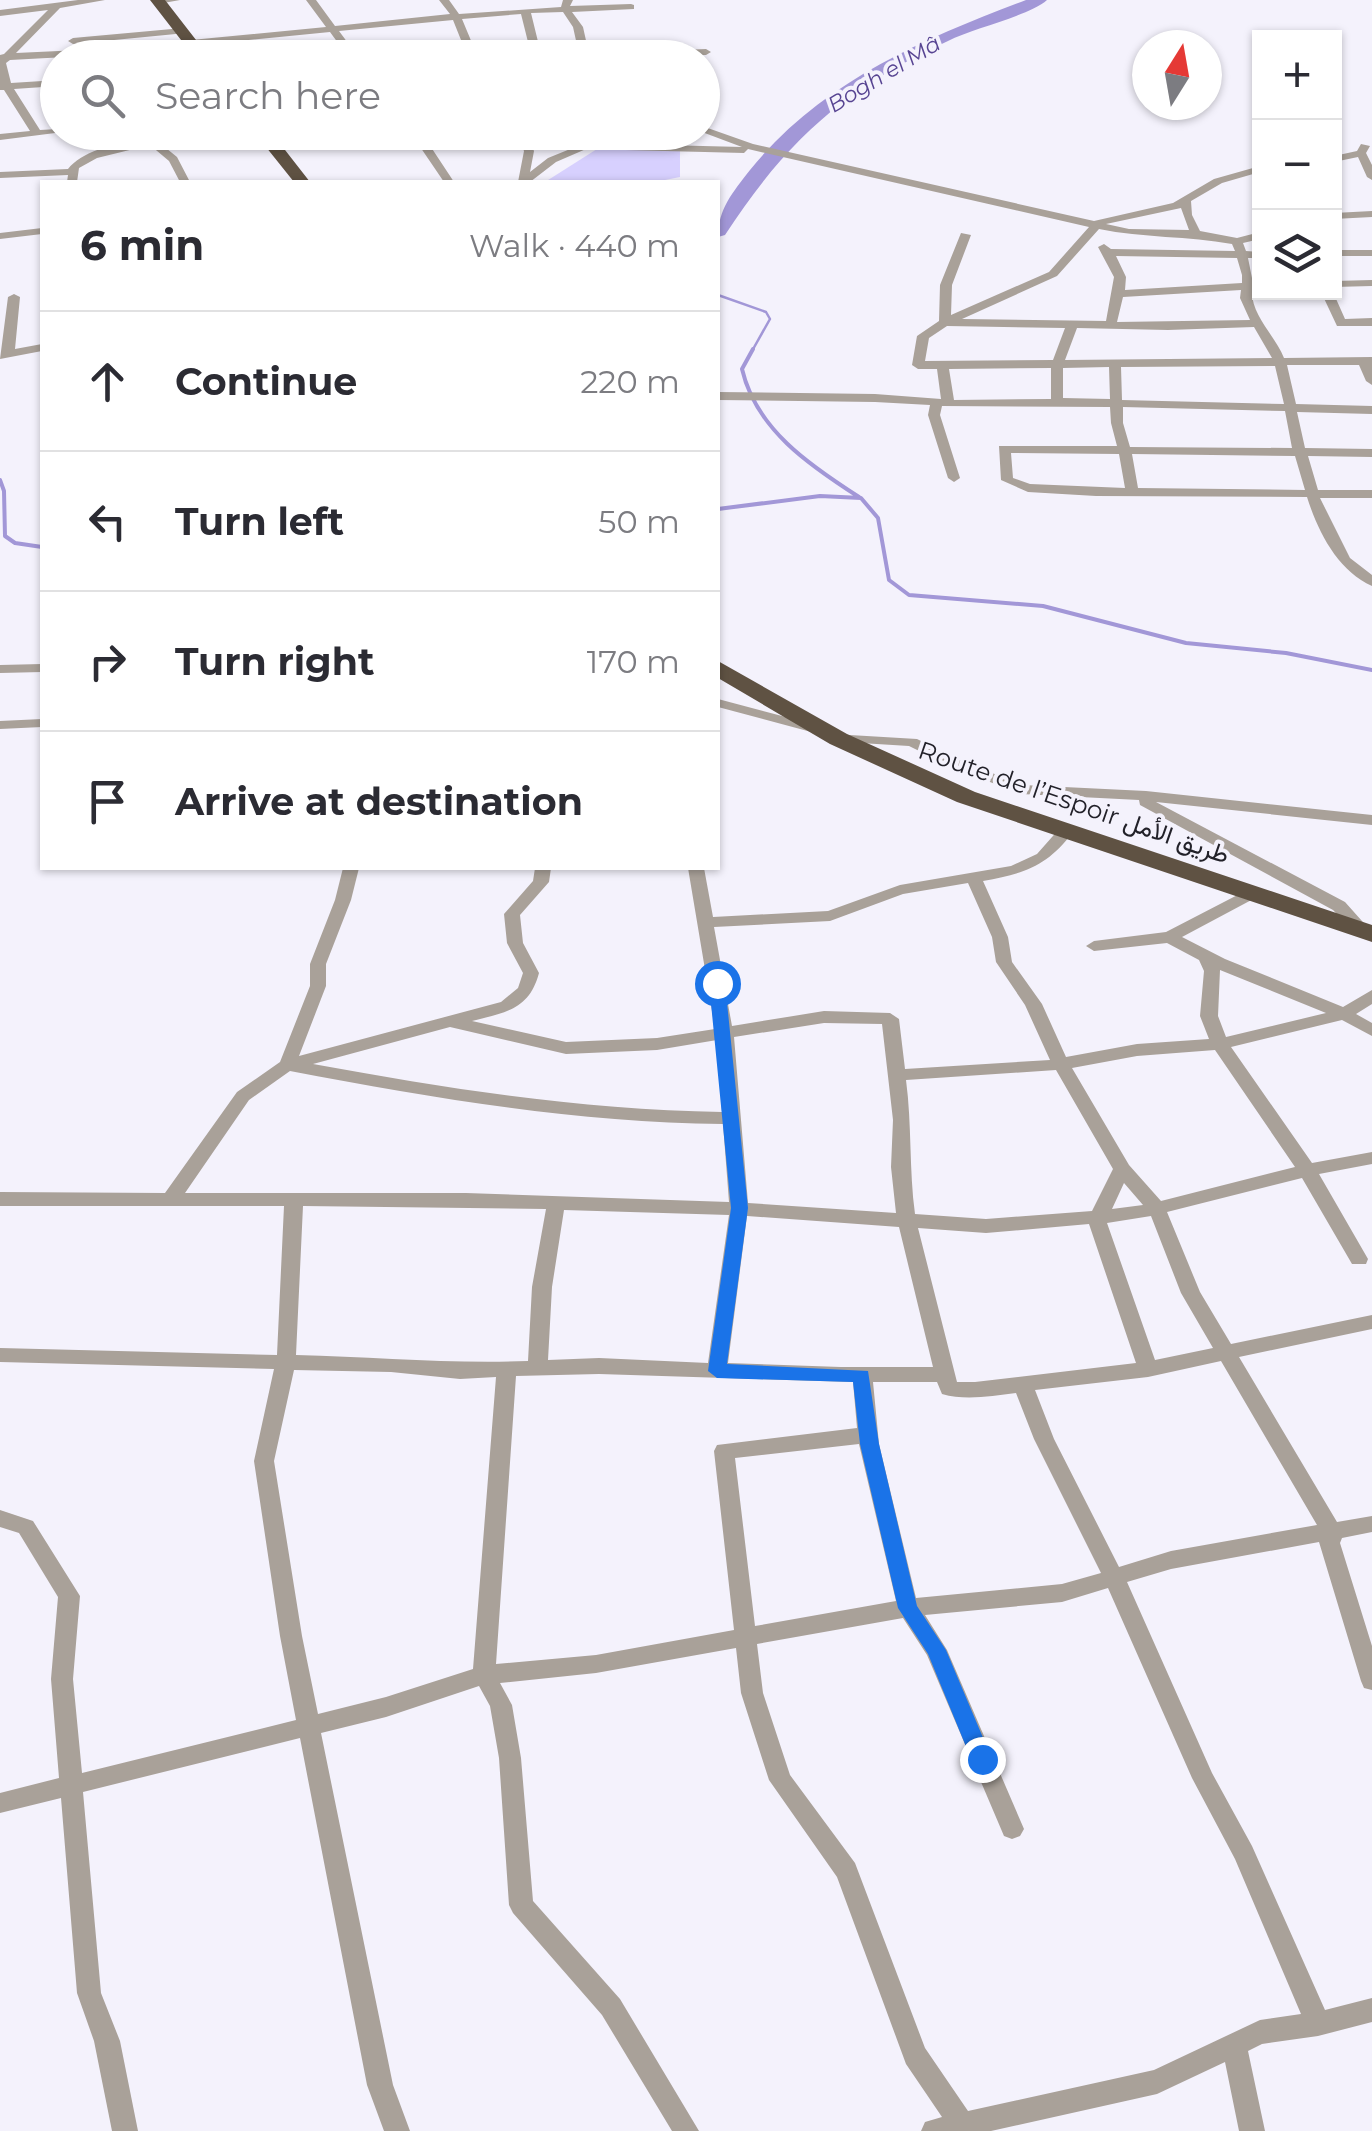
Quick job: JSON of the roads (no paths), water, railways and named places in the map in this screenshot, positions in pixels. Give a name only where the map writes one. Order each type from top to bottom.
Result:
[{"type":"highway","points":[[163,0],[190,40]]},
{"type":"highway","points":[[276,150],[300,180]]},
{"type":"highway","name":"Route de l’Espoir طريق الأمل","points":[[720,669],[824,733],[966,797],[1367,932]]},
{"type":"street","points":[[0,13],[100,0]]},
{"type":"street","points":[[311,0],[342,40]]},
{"type":"street","points":[[444,0],[457,17],[466,40]]},
{"type":"street","points":[[55,3],[62,20]]},
{"type":"street","points":[[3,57],[21,45],[55,3]]},
{"type":"street","points":[[234,40],[566,4],[631,6]]},
{"type":"street","points":[[566,4],[581,40]]},
{"type":"street","points":[[525,10],[532,40]]},
{"type":"street","points":[[72,40],[70,37],[116,40]]},
{"type":"street","points":[[3,57],[40,55]]},
{"type":"street","points":[[3,57],[4,86],[37,134]]},
{"type":"street","points":[[4,86],[40,83]]},
{"type":"street","points":[[0,137],[40,134]]},
{"type":"street","points":[[720,135],[774,152],[1099,222],[1129,232],[1196,234],[1252,252]]},
{"type":"street","points":[[1342,156],[1363,149],[1372,177]]},
{"type":"street","points":[[0,175],[72,177],[82,160],[118,150]]},
{"type":"street","points":[[162,150],[173,159],[184,180]]},
{"type":"street","points":[[427,150],[448,180]]},
{"type":"street","points":[[524,180],[529,150]]},
{"type":"street","points":[[527,180],[552,160],[576,150]]},
{"type":"street","points":[[711,150],[774,152]]},
{"type":"street","points":[[1252,172],[1218,181],[1186,201],[1099,222],[1053,274],[946,322],[924,336],[918,365],[1368,361],[1372,381]]},
{"type":"street","points":[[1186,201],[1187,215],[1196,234]]},
{"type":"street","points":[[1342,216],[1372,214]]},
{"type":"street","points":[[1099,222],[1098,235],[1106,252],[1112,254],[1122,294],[1111,324]]},
{"type":"street","points":[[0,236],[40,231]]},
{"type":"street","points":[[946,322],[946,285],[964,236]]},
{"type":"street","points":[[1106,252],[1239,248],[1252,240]]},
{"type":"street","points":[[1239,248],[1252,283]]},
{"type":"street","points":[[1342,253],[1372,253]]},
{"type":"street","points":[[1342,284],[1372,284]]},
{"type":"street","points":[[1122,294],[1252,286]]},
{"type":"street","points":[[1252,288],[1246,298],[1282,363],[1313,494],[1344,560],[1372,582]]},
{"type":"street","points":[[14,297],[4,354],[40,348]]},
{"type":"street","points":[[1331,300],[1341,323],[1372,322]]},
{"type":"street","points":[[946,322],[1258,323]]},
{"type":"street","points":[[1057,403],[1057,366],[1072,325]]},
{"type":"street","points":[[1116,364],[1123,450],[1132,494]]},
{"type":"street","points":[[942,365],[942,403],[934,415],[954,478]]},
{"type":"street","points":[[720,396],[1372,410]]},
{"type":"street","points":[[1372,453],[1004,448],[1006,480],[1028,488],[1132,494],[1372,494]]},
{"type":"street","points":[[0,669],[40,668]]},
{"type":"street","points":[[720,706],[824,733],[912,742],[1021,789],[1127,795],[1372,820]]},
{"type":"street","points":[[0,724],[40,723]]},
{"type":"street","points":[[1127,795],[1163,809],[1340,906],[1367,932]]},
{"type":"street","points":[[706,922],[830,916],[900,890],[1016,870],[1043,857],[1066,831]]},
{"type":"street","points":[[287,1066],[318,986],[318,964],[344,900],[351,870]]},
{"type":"street","points":[[169,1201],[243,1096],[287,1066],[456,1023],[506,1006],[526,990],[530,973],[514,943],[512,914],[541,882],[543,870]]},
{"type":"street","points":[[696,870],[725,1035],[739,1208],[717,1371]]},
{"type":"street","points":[[974,877],[1000,937],[1004,962],[1033,1004],[1061,1064],[1122,1169],[1156,1207],[1191,1293],[1333,1533]]},
{"type":"street","points":[[1094,946],[1170,937],[1252,893]]},
{"type":"street","points":[[1170,937],[1207,961],[1327,1004],[1372,1030]]},
{"type":"street","points":[[1207,961],[1212,970],[1209,1016],[1220,1044],[1306,1170],[1359,1259]]},
{"type":"street","points":[[897,1076],[1061,1064],[1138,1050],[1220,1044],[1344,1014],[1372,996]]},
{"type":"street","points":[[456,1023],[566,1048],[658,1044],[824,1017],[890,1019],[906,1219],[949,1389],[1023,1386],[1148,1368],[1372,1322]]},
{"type":"street","points":[[287,1066],[456,1098],[568,1113],[732,1118]]},
{"type":"street","points":[[0,1199],[739,1208],[986,1226],[1097,1220],[1372,1158]]},
{"type":"street","points":[[1122,1169],[1097,1220],[1148,1368]]},
{"type":"street","points":[[294,1201],[286,1362],[264,1461],[309,1726],[380,2085],[397,2131]]},
{"type":"street","points":[[538,1368],[542,1287],[556,1204]]},
{"type":"street","points":[[0,1354],[392,1364],[460,1371],[599,1366],[862,1376],[945,1374]]},
{"type":"street","points":[[507,1370],[484,1675],[502,1704],[512,1777],[521,1905],[611,2007],[686,2131]]},
{"type":"street","points":[[862,1376],[882,1508],[908,1608],[936,1650],[1012,1829]]},
{"type":"street","points":[[1023,1386],[1202,1778],[1244,1854],[1318,2024]]},
{"type":"street","points":[[868,1435],[724,1451],[744,1636],[752,1693],[780,1780],[847,1872],[915,2056],[965,2128]]},
{"type":"street","points":[[0,1518],[26,1528],[69,1596],[62,1679],[89,1992],[106,2041],[125,2131]]},
{"type":"street","points":[[0,1803],[309,1726],[484,1675],[596,1664],[908,1608],[1062,1593],[1171,1560],[1372,1524]]},
{"type":"street","points":[[1333,1533],[1329,1543],[1372,1681]]},
{"type":"street","points":[[934,2131],[965,2128],[1157,2082],[1260,2032],[1318,2024],[1372,2010]]},
{"type":"street","points":[[1234,2044],[1252,2131]]},
{"type":"waterway","name":"Bogh el Mâ","points":[[720,228],[740,194],[767,161],[830,103],[903,56],[981,20],[1039,0]]},
{"type":"waterway","points":[[720,296],[766,312],[770,319],[752,351]]},
{"type":"waterway","points":[[753,349],[742,369],[759,410],[787,444],[859,497]]},
{"type":"waterway","points":[[0,480],[4,491],[5,536],[15,543],[40,547]]},
{"type":"waterway","points":[[720,509],[820,496],[861,498],[878,518],[889,580],[909,595],[1043,606],[1186,643],[1286,653],[1372,670]]}]
